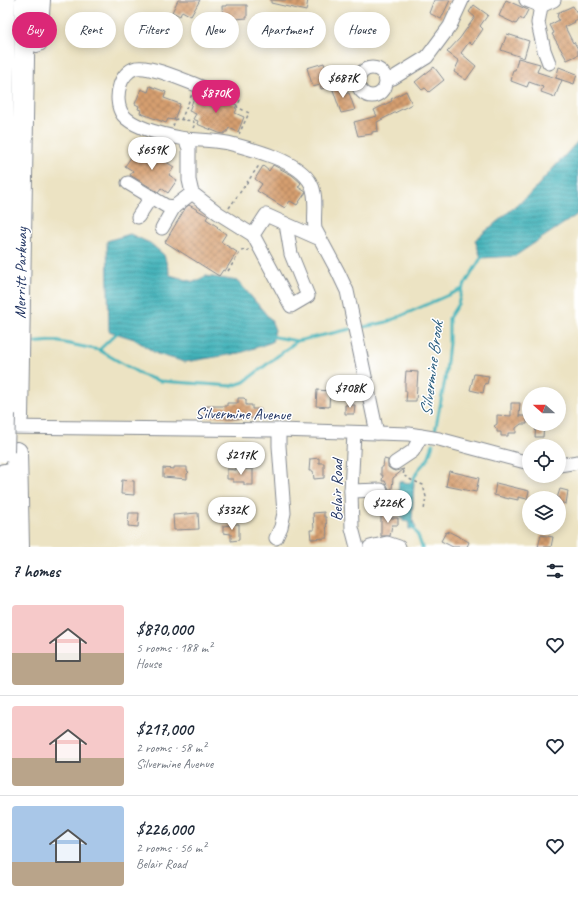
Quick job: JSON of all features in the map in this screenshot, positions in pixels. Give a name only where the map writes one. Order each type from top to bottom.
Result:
[{"type":"highway","name":"Merritt Parkway","points":[[5,0],[3,130],[11,310],[11,372],[7,419],[19,547]]},
{"type":"highway","name":"Merritt Parkway","points":[[11,310],[21,213],[25,0]]},
{"type":"highway","points":[[21,213],[30,148],[40,0]]},
{"type":"highway","points":[[0,93],[3,130]]},
{"type":"highway","name":"Merritt Parkway","points":[[4,547],[11,452]]},
{"type":"street","points":[[386,80],[393,78],[428,58],[450,26],[462,0]]},
{"type":"street","points":[[526,0],[541,6],[554,0]]},
{"type":"street","points":[[541,6],[538,23],[544,50],[549,63]]},
{"type":"street","points":[[204,88],[155,70],[136,68],[122,79],[118,96],[120,110],[123,116],[143,127],[167,136],[234,145],[267,154],[288,162],[304,173],[312,184],[315,229],[341,277],[350,301],[377,433]]},
{"type":"street","points":[[187,139],[189,148],[189,180],[192,193],[223,216],[253,235],[291,306],[308,296],[291,254],[286,224]]},
{"type":"street","points":[[128,183],[166,206],[174,207]]},
{"type":"street","points":[[162,228],[174,207],[192,193]]},
{"type":"street","points":[[138,217],[151,197]]},
{"type":"street","points":[[253,235],[266,215],[320,239]]},
{"type":"street","name":"Silvermine Avenue","points":[[7,419],[421,436],[522,461]]},
{"type":"street","points":[[276,538],[281,527],[284,513],[279,430]]},
{"type":"street","name":"Belair Road","points":[[354,433],[351,491],[352,528],[357,547]]},
{"type":"street","points":[[395,463],[413,451],[421,436]]},
{"type":"street","points":[[566,464],[578,462]]},
{"type":"street","points":[[351,491],[381,490]]},
{"type":"street","points":[[370,547],[387,543],[399,547]]},
{"type":"path","points":[[204,88],[213,83],[230,89],[228,95],[240,100],[237,107],[249,112],[234,145]]},
{"type":"path","points":[[181,120],[190,101]]},
{"type":"path","points":[[167,136],[176,119],[193,121],[195,124],[187,139]]},
{"type":"path","points":[[223,216],[267,154]]},
{"type":"path","points":[[228,271],[241,251],[260,248]]},
{"type":"path","points":[[409,479],[423,485],[426,497],[424,510]]},
{"type":"water","points":[[578,141],[578,214],[515,256],[481,258],[475,240],[529,195]]},
{"type":"water","points":[[130,234],[150,243],[164,255],[170,275],[194,282],[206,276],[238,281],[271,320],[275,330],[272,342],[240,353],[185,362],[157,354],[134,339],[109,331],[107,241]]},
{"type":"water","points":[[399,481],[408,483],[414,482],[412,519],[416,528],[414,530],[409,529],[409,522],[403,521],[401,516],[398,501]]},
{"type":"building","points":[[178,0],[200,0],[193,12],[191,12],[191,16],[182,11],[172,12]]},
{"type":"building","points":[[271,0],[308,0],[306,11],[271,3]]},
{"type":"building","points":[[434,0],[450,0],[441,19],[429,13]]},
{"type":"building","points":[[506,0],[528,10],[523,20],[520,18],[516,24],[499,16]]},
{"type":"building","points":[[247,5],[247,18],[239,19],[239,12],[222,12],[222,6]]},
{"type":"building","points":[[474,5],[488,15],[480,26],[483,29],[472,45],[469,42],[461,53],[476,66],[466,80],[454,72],[459,61],[447,52],[460,38],[475,17],[469,12]]},
{"type":"building","points":[[573,6],[578,15],[578,19],[565,27],[573,43],[574,42],[578,49],[578,55],[567,60],[552,34],[554,33],[550,25],[559,20],[557,13]]},
{"type":"building","points":[[507,34],[529,41],[524,58],[501,50]]},
{"type":"building","points":[[518,58],[540,64],[537,72],[562,80],[555,97],[541,92],[543,87],[529,82],[527,87],[511,81],[511,76],[513,70],[515,70]]},
{"type":"building","points":[[324,63],[331,86],[321,89],[320,85],[313,87],[307,68]]},
{"type":"building","points":[[434,67],[444,80],[429,92],[425,88],[422,90],[415,82]]},
{"type":"building","points":[[559,67],[577,74],[574,84],[556,78]]},
{"type":"building","points":[[342,84],[344,93],[349,93],[355,110],[341,113],[332,87]]},
{"type":"building","points":[[150,86],[166,92],[164,98],[180,104],[174,120],[168,119],[166,123],[140,113],[141,110],[138,109],[139,106],[135,104],[141,89],[148,92]]},
{"type":"building","points":[[406,91],[412,104],[377,122],[378,131],[372,132],[372,134],[358,136],[354,122],[377,116],[374,110],[392,101],[391,99]]},
{"type":"building","points":[[210,93],[237,105],[235,108],[237,109],[235,113],[244,117],[238,132],[229,128],[224,134],[219,133],[197,124],[198,121],[193,119],[196,114],[189,111],[195,95],[204,99],[206,96],[208,97]]},
{"type":"building","points":[[146,149],[174,167],[169,175],[177,180],[168,193],[161,188],[158,192],[130,175],[133,171],[125,166],[134,153],[141,157]]},
{"type":"building","points":[[273,165],[292,175],[301,183],[298,187],[306,192],[297,205],[290,201],[285,208],[257,191],[262,184],[255,179],[263,166],[269,171]]},
{"type":"building","points":[[189,205],[208,216],[206,219],[226,234],[221,242],[237,252],[225,271],[223,270],[219,276],[165,242],[186,207]]},
{"type":"building","points":[[406,371],[418,372],[416,401],[406,401]]},
{"type":"building","points":[[474,374],[489,376],[487,384],[485,383],[483,393],[470,390]]},
{"type":"building","points":[[317,390],[330,391],[329,407],[316,406]]},
{"type":"building","points":[[238,398],[244,398],[246,400],[246,405],[252,405],[252,409],[261,409],[261,418],[226,419],[226,417],[206,417],[207,406],[227,406],[227,403],[238,403]]},
{"type":"building","points":[[511,403],[520,403],[519,416],[522,416],[522,424],[516,428],[516,433],[508,433],[508,436],[501,436],[501,432],[497,432],[497,429],[494,426],[497,424],[497,415],[511,416]]},
{"type":"building","points":[[345,405],[355,405],[354,414],[345,414]]},
{"type":"building","points":[[535,431],[543,431],[543,437],[535,437]]},
{"type":"building","points":[[319,458],[319,463],[324,463],[324,478],[314,479],[313,471],[309,471],[310,459]]},
{"type":"building","points":[[384,459],[388,460],[388,467],[392,470],[396,471],[404,469],[393,478],[392,489],[389,489],[385,481],[382,481],[383,475],[381,475],[381,467],[383,467]]},
{"type":"building","points":[[174,467],[187,467],[187,471],[189,472],[187,474],[187,479],[163,477],[163,468],[174,469]]},
{"type":"building","points":[[236,467],[253,469],[253,485],[244,485],[244,482],[233,482],[233,479],[227,479],[227,469],[236,470]]},
{"type":"building","points":[[449,471],[479,478],[476,492],[446,486]]},
{"type":"building","points":[[122,480],[134,481],[134,495],[121,494]]},
{"type":"building","points":[[496,483],[529,491],[522,491],[522,498],[518,497],[518,500],[494,495]]},
{"type":"building","points":[[560,489],[568,491],[566,504],[566,491],[559,491]]},
{"type":"building","points":[[324,512],[324,517],[326,517],[327,538],[311,539],[310,530],[314,530],[313,513]]},
{"type":"building","points":[[129,513],[139,513],[138,527],[128,526]]},
{"type":"building","points":[[198,513],[199,529],[174,530],[173,515]]},
{"type":"building","points":[[381,514],[392,514],[391,518],[398,518],[398,525],[392,525],[390,536],[381,536]]},
{"type":"building","points":[[239,524],[239,540],[231,541],[231,534],[223,533],[223,526]]},
{"type":"building","points":[[448,531],[469,542],[467,547],[453,547],[441,541]]},
{"type":"building","points":[[541,535],[553,537],[551,547],[538,547]]},
{"type":"waterway","points":[[359,328],[387,322],[462,289],[481,258],[484,256]]},
{"type":"waterway","name":"Silvermine Brook","points":[[435,431],[445,380],[449,343],[449,318],[458,304],[462,289]]},
{"type":"waterway","points":[[26,343],[55,341],[99,350],[144,376],[160,381],[232,386],[244,382],[297,341],[351,329]]},
{"type":"waterway","points":[[99,350],[119,331]]},
{"type":"waterway","points":[[270,336],[297,341]]},
{"type":"waterway","name":"Silvermine Brook","points":[[410,486],[418,470],[428,459],[433,444]]},
{"type":"waterway","name":"Silvermine Brook","points":[[413,527],[422,547]]}]
